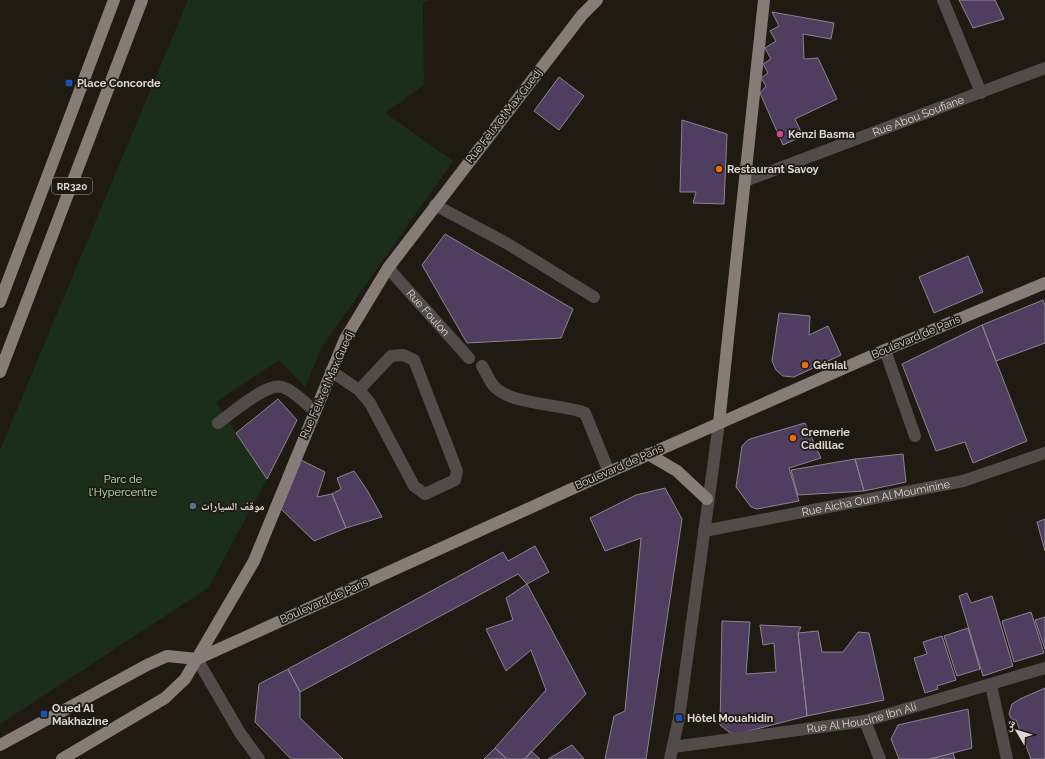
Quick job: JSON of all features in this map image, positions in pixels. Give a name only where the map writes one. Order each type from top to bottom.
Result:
[{"type":"main road","name":"RR320","points":[[0,302],[114,0]]},
{"type":"main road","name":"RR320","points":[[0,372],[142,0]]},
{"type":"main road","name":"Rue Felix et Max Guedj","points":[[197,659],[254,560],[345,339],[388,268],[582,15],[597,0]]},
{"type":"main road","points":[[719,423],[764,0]]},
{"type":"main road","name":"Boulevard de Paris","points":[[197,659],[648,454],[885,350],[1045,283]]},
{"type":"main road","points":[[648,454],[677,471],[707,499]]},
{"type":"main road","points":[[0,745],[147,665],[168,656],[197,659],[185,679],[165,698],[62,759]]},
{"type":"street","points":[[943,0],[981,93]]},
{"type":"street","name":"Rue Abou Soufiane","points":[[745,181],[1045,68]]},
{"type":"street","points":[[435,205],[508,244],[594,297]]},
{"type":"street","name":"Rue Foulon","points":[[388,268],[469,358]]},
{"type":"street","points":[[885,350],[915,436]]},
{"type":"street","points":[[331,371],[359,390],[370,403],[414,486],[425,494],[455,480],[457,471],[414,360],[403,355],[391,356],[359,390]]},
{"type":"street","points":[[482,366],[494,386],[503,393],[514,398],[573,408],[585,413],[608,472]]},
{"type":"street","points":[[218,423],[265,390],[274,386],[284,387],[315,410]]},
{"type":"street","points":[[671,753],[679,718],[707,499],[719,423]]},
{"type":"street","name":"Rue Aicha Oum Al Mouminine","points":[[704,531],[963,481],[1045,453]]},
{"type":"street","points":[[197,659],[240,733],[258,759]]},
{"type":"street","name":"Rue Al Houcine Ibn Ali","points":[[671,753],[865,721],[1045,668]]},
{"type":"street","points":[[991,684],[1007,759]]},
{"type":"street","points":[[865,721],[880,759]]},
{"type":"green space","name":"Parc de l'Hypercentre","points":[[188,0],[430,0],[423,3],[424,85],[385,113],[453,161],[322,347],[305,387],[279,360],[216,402],[267,479],[208,588],[0,724],[0,450]]},
{"type":"building","points":[[959,0],[995,0],[1004,19],[973,28]]},
{"type":"building","points":[[772,12],[834,23],[831,39],[803,34],[804,59],[818,58],[837,99],[795,119],[803,136],[783,145],[760,93],[766,86],[761,78],[768,73],[763,64],[771,59],[765,48],[776,41],[770,31],[779,26]]},
{"type":"building","points":[[559,77],[584,96],[559,130],[534,111]]},
{"type":"building","points":[[682,120],[727,134],[724,204],[693,203],[696,192],[680,192]]},
{"type":"building","points":[[445,234],[573,309],[561,338],[467,343],[422,265]]},
{"type":"building","points":[[968,256],[983,292],[934,313],[919,277]]},
{"type":"building","points":[[1043,300],[1045,305],[1045,343],[996,361],[982,325]]},
{"type":"building","points":[[779,313],[810,316],[809,335],[828,326],[841,355],[794,377],[783,376],[776,370],[772,361]]},
{"type":"building","points":[[982,325],[1027,441],[973,463],[965,442],[936,451],[902,364]]},
{"type":"building","points":[[278,399],[297,420],[267,479],[236,433]]},
{"type":"building","points":[[805,423],[821,458],[789,468],[799,501],[757,509],[751,507],[736,487],[742,446],[748,440],[753,438]]},
{"type":"building","points":[[903,454],[906,482],[864,491],[855,459]]},
{"type":"building","points":[[855,459],[864,491],[798,495],[791,470]]},
{"type":"building","points":[[301,460],[325,472],[317,497],[332,494],[346,528],[314,541],[281,509]]},
{"type":"building","points":[[354,471],[367,490],[382,517],[346,528],[332,494],[341,489],[337,478]]},
{"type":"building","points":[[665,488],[682,519],[646,759],[605,759],[614,716],[625,711],[641,538],[605,551],[590,518],[636,495]]},
{"type":"building","points":[[1045,519],[1045,551],[1037,522]]},
{"type":"building","points":[[535,546],[549,572],[527,584],[518,574],[300,692],[288,669],[503,552],[508,561]]},
{"type":"building","points":[[527,584],[586,694],[525,759],[507,759],[495,748],[546,690],[531,650],[506,671],[486,629],[513,620],[506,598]]},
{"type":"building","points":[[967,593],[971,603],[992,596],[1013,666],[983,676],[959,596]]},
{"type":"building","points":[[1031,612],[1044,653],[1014,662],[1002,621]]},
{"type":"building","points":[[1045,617],[1045,649],[1035,620]]},
{"type":"building","points":[[722,621],[750,622],[746,674],[776,672],[774,643],[763,645],[760,625],[801,627],[798,633],[807,716],[733,735],[720,725]]},
{"type":"building","points":[[968,628],[980,669],[957,676],[944,636]]},
{"type":"building","points":[[818,631],[822,652],[843,652],[858,632],[869,633],[884,700],[807,716],[798,633]]},
{"type":"building","points":[[942,636],[956,680],[937,686],[938,689],[925,693],[914,658],[927,654],[923,642]]},
{"type":"building","points":[[288,669],[300,692],[300,718],[343,759],[291,759],[255,722],[259,684]]},
{"type":"building","points":[[1045,688],[1045,759],[1031,759],[1016,720],[1012,720],[1009,714],[1012,704]]},
{"type":"building","points":[[968,709],[972,748],[930,759],[899,759],[891,739],[898,725]]},
{"type":"building","points":[[572,745],[584,759],[548,759]]},
{"type":"building","points":[[495,748],[507,759],[484,759]]},
{"type":"building","points":[[531,751],[540,759],[525,759]]},
{"type":"building","points":[[953,753],[955,759],[930,759]]},
{"type":"place","name":"Place Concorde","points":[[69,83]]},
{"type":"place","name":"Kenzi Basma","points":[[780,134]]},
{"type":"place","name":"Restaurant Savoy","points":[[719,169]]},
{"type":"place","name":"Génial","points":[[805,365]]},
{"type":"place","name":"Cremerie Cadillac","points":[[793,438]]},
{"type":"place","name":"موقف السيارات","points":[[193,506]]},
{"type":"place","name":"Oued Al Makhazine","points":[[44,714]]},
{"type":"place","name":"Hôtel Mouahidin","points":[[679,718]]}]
